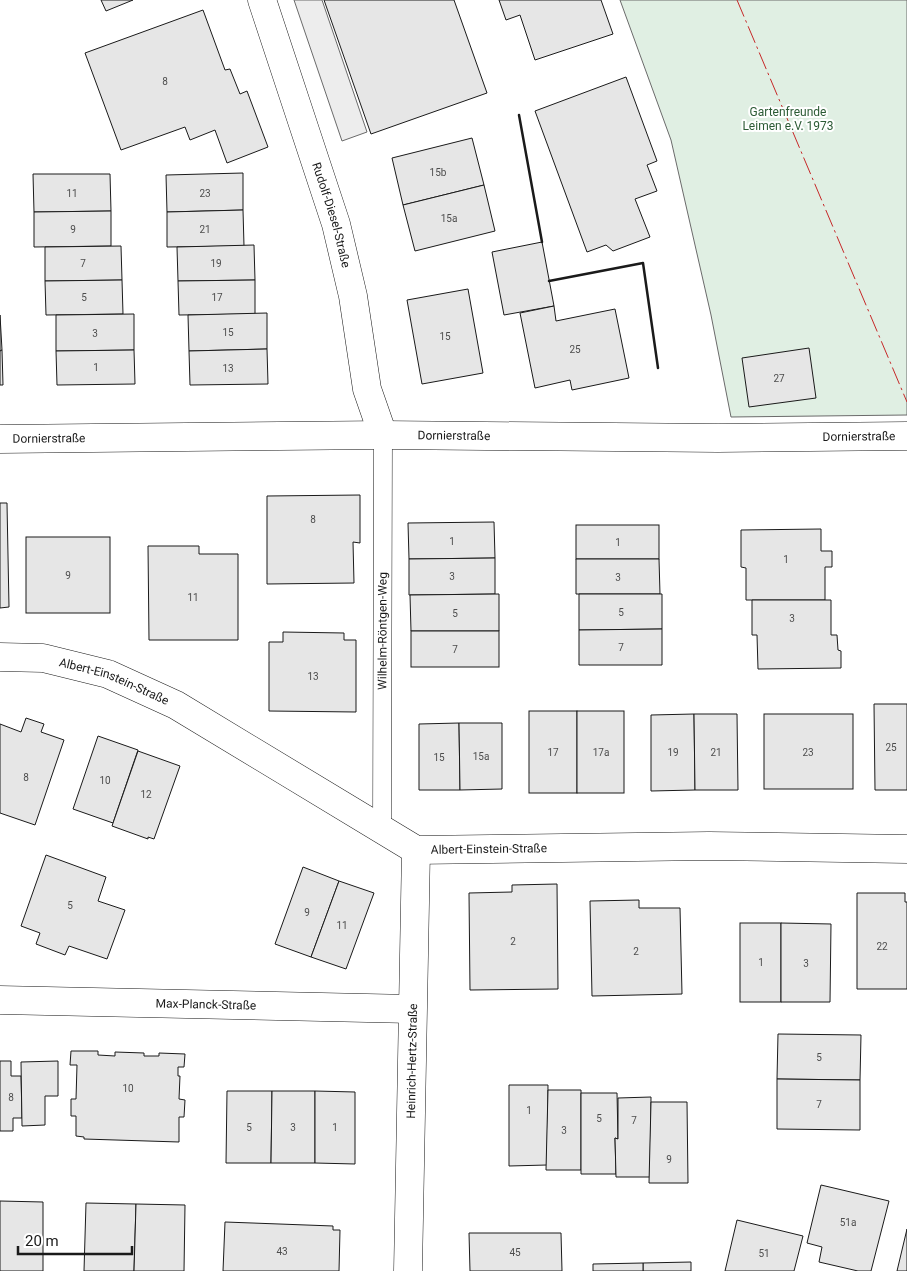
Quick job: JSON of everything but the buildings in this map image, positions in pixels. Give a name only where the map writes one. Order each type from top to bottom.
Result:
[{"type":"street","name":"Rudolf-Diesel-Straße","points":[[262,0],[336,224],[352,296],[368,389],[383,435]]},
{"type":"street","name":"Dornierstraße","points":[[0,439],[383,435],[718,438],[907,436]]},
{"type":"street","name":"Albert-Einstein-Straße","points":[[0,657],[43,658],[108,674],[176,705],[416,850],[709,846],[907,848]]},
{"type":"street","name":"Heinrich-Hertz-Straße","points":[[408,1271],[416,850]]},
{"type":"street","name":"Max-Planck-Straße","points":[[0,1000],[412,1009]]},
{"type":"lane","name":"Wilhelm-Röntgen-Weg","points":[[382,829],[383,435]]},
{"type":"green space","name":"Gartenfreunde Leimen e.V. 1973","points":[[620,0],[907,0],[907,415],[731,417],[711,315],[671,140]]},
{"type":"shaded area","points":[[294,0],[322,0],[367,132],[342,141]]},
{"type":"wall","points":[[519,115],[542,242]]},
{"type":"wall","points":[[549,281],[643,263],[658,368]]},
{"type":"power","points":[[737,0],[907,402]]}]
